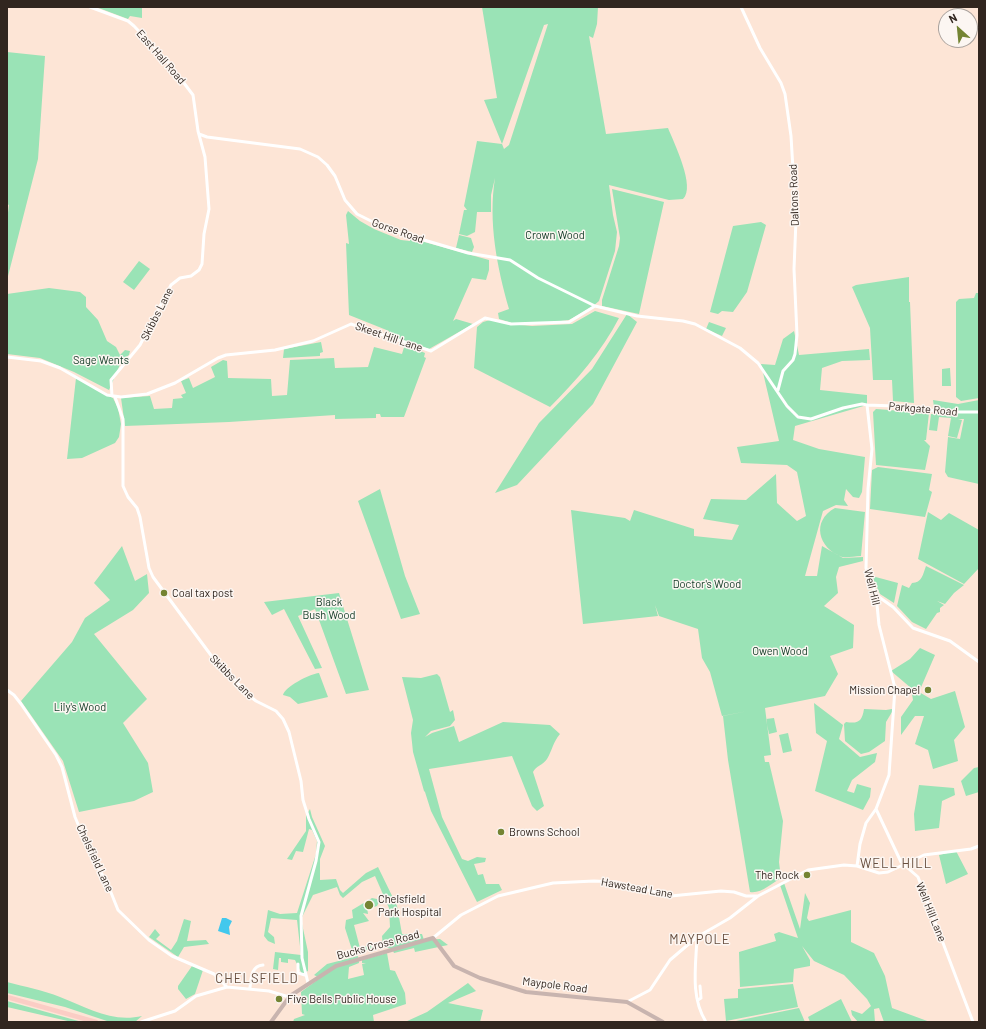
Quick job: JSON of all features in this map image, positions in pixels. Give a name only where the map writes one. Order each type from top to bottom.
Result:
[{"type":"main road","points":[[7,997],[96,1022]]},
{"type":"street","name":"East Hall Road","points":[[90,7],[128,21],[168,62],[193,95],[199,134]]},
{"type":"street","name":"Daltons Road","points":[[740,7],[760,48],[781,83],[785,94],[791,136],[796,220],[794,269],[797,335],[796,354],[793,360],[783,371],[778,390]]},
{"type":"street","name":"Gorse Road","points":[[199,134],[205,137],[300,149],[311,153],[326,165],[335,176],[349,206],[357,214],[400,234],[468,253],[510,260],[538,278],[595,306]]},
{"type":"street","name":"Skibbs Lane","points":[[199,134],[203,143],[209,204],[204,234],[202,264],[195,274],[180,278],[171,286],[140,345],[111,380],[114,396],[123,419],[123,486],[128,497],[137,508],[140,517],[149,568],[153,577],[213,658],[226,669],[246,693],[256,701],[276,711],[283,719],[289,732],[301,781],[303,800],[319,842],[316,861],[301,916],[302,958],[308,983]]},
{"type":"street","name":"Skibbs Lane","points":[[203,143],[205,137]]},
{"type":"street","points":[[595,306],[637,316],[683,321],[694,324],[740,348],[752,357],[778,390],[787,406],[798,417],[811,419],[843,408],[862,404],[867,405]]},
{"type":"street","name":"Skeet Hill Lane","points":[[7,357],[47,363],[74,375],[101,393],[114,396],[148,394],[170,386],[218,358],[226,355],[275,350],[313,341],[351,324],[431,351],[485,318],[512,324],[569,322],[595,306]]},
{"type":"street","name":"Parkgate Road","points":[[867,405],[894,406],[946,412],[979,412]]},
{"type":"street","name":"Well Hill","points":[[857,866],[860,844],[866,823],[876,809],[889,775],[895,688],[879,625],[876,595],[866,568],[872,449],[867,405]]},
{"type":"street","points":[[876,595],[893,607],[913,628],[950,641],[979,662]]},
{"type":"street","name":"Chelsfield Lane","points":[[7,690],[22,704],[56,755],[62,767],[75,817],[94,862],[106,880],[118,910],[149,940],[172,956],[214,974],[227,987]]},
{"type":"street","name":"Well Hill Lane","points":[[876,809],[881,824],[904,865],[918,878],[974,1022]]},
{"type":"street","points":[[627,1002],[650,990],[670,960],[697,937],[730,918],[758,896],[780,883],[812,868],[844,865],[857,866],[879,873],[888,872],[924,855],[971,849],[979,846]]},
{"type":"street","name":"Hawstead Lane","points":[[433,938],[461,915],[498,896],[553,883],[594,881],[616,882],[671,896],[721,891],[734,892],[746,896],[758,896]]},
{"type":"street","points":[[697,937],[695,985],[700,1009],[706,1022]]},
{"type":"street","name":"Bucks Cross Road","points":[[271,1022],[289,997],[308,983],[338,965],[433,938]]},
{"type":"street","name":"Maypole Road","points":[[433,938],[454,966],[480,978],[526,992],[627,1002],[663,1022]]},
{"type":"street","points":[[298,964],[298,973],[305,975]]},
{"type":"street","points":[[250,988],[253,971],[258,966],[263,965]]},
{"type":"street","points":[[698,1000],[701,998],[700,986]]},
{"type":"street","points":[[141,1022],[175,1011],[196,996],[227,987],[250,988],[274,992],[289,997]]},
{"type":"green space","points":[[96,7],[142,7],[142,18],[130,16],[128,19]]},
{"type":"green space","name":"Crown Wood","points":[[482,7],[598,7],[597,24],[593,38],[589,36],[606,134],[668,128],[683,165],[687,185],[686,193],[683,199],[669,200],[609,185],[617,232],[615,251],[599,301],[592,307],[569,320],[544,323],[512,323],[499,319],[498,313],[509,309],[497,261],[493,228],[493,195],[495,178],[491,195],[491,212],[477,212],[475,232],[467,236],[459,234],[464,210],[467,210],[464,206],[477,141],[502,144],[484,100],[497,98]],"holes":[[[548,24],[509,145],[504,149],[502,144],[544,25]]]},
{"type":"green space","points":[[7,52],[45,56],[38,159],[7,280],[7,220],[9,205],[7,204]]},
{"type":"green space","points":[[612,189],[664,202],[639,314],[602,306],[602,300],[619,246],[620,238]]},
{"type":"green space","points":[[348,211],[360,221],[374,229],[401,240],[410,241],[410,238],[489,260],[489,270],[486,280],[472,278],[453,321],[456,319],[473,324],[429,349],[389,335],[389,331],[349,315],[346,243],[349,244],[346,215]]},
{"type":"green space","points":[[761,222],[766,225],[747,292],[733,312],[722,311],[718,314],[710,312],[733,226]]},
{"type":"green space","points":[[459,235],[471,238],[474,247],[472,252],[456,248]]},
{"type":"green space","points":[[139,261],[150,269],[134,290],[123,282]]},
{"type":"green space","points":[[909,277],[914,403],[893,401],[892,380],[873,380],[870,328],[852,287],[856,285]]},
{"type":"green space","name":"Sage Wents","points":[[49,288],[80,292],[86,297],[86,307],[98,320],[107,341],[116,347],[120,355],[125,350],[130,351],[129,355],[122,360],[109,390],[74,372],[40,358],[7,354],[7,294]]},
{"type":"green space","points":[[976,293],[979,293],[979,398],[961,401],[956,397],[956,302],[959,299],[974,298]]},
{"type":"green space","points":[[595,311],[619,318],[597,354],[550,407],[474,368],[477,327],[483,322],[490,320],[507,324],[532,326],[572,324]]},
{"type":"green space","points":[[627,314],[637,322],[593,404],[517,485],[495,493],[539,423],[592,369]]},
{"type":"green space","points":[[709,322],[726,328],[722,336],[706,329]]},
{"type":"green space","points":[[794,331],[799,355],[869,349],[870,360],[842,361],[822,368],[820,390],[867,395],[867,405],[795,426],[793,440],[819,449],[865,457],[862,492],[859,498],[853,497],[846,489],[844,500],[848,506],[836,505],[823,511],[805,576],[817,576],[822,546],[843,558],[863,557],[863,561],[839,567],[836,577],[838,593],[824,606],[854,625],[853,648],[830,656],[838,674],[825,696],[765,708],[771,755],[764,756],[765,762],[769,762],[783,821],[779,862],[781,878],[762,890],[750,892],[728,760],[723,716],[748,711],[722,716],[710,672],[702,658],[698,629],[659,616],[655,605],[658,616],[583,624],[571,510],[625,518],[630,521],[634,510],[694,529],[694,536],[732,540],[739,525],[703,519],[711,499],[746,500],[776,474],[777,503],[797,521],[806,516],[797,472],[787,465],[741,463],[737,447],[779,441],[761,364],[775,365],[783,339]]},
{"type":"green space","points":[[321,342],[323,352],[320,353],[320,356],[283,358],[284,349]]},
{"type":"green space","points":[[405,344],[425,353],[424,357],[426,358],[404,417],[381,417],[380,414],[376,414],[376,418],[335,419],[335,415],[229,422],[125,426],[121,398],[150,396],[154,409],[172,408],[173,399],[183,398],[181,395],[186,393],[181,381],[189,378],[193,388],[215,377],[211,367],[223,360],[227,361],[228,378],[271,379],[272,396],[287,395],[290,360],[334,358],[335,368],[368,367],[374,347],[402,354]]},
{"type":"green space","points":[[950,368],[951,386],[942,386],[942,369]]},
{"type":"green space","points":[[76,378],[113,398],[118,408],[121,424],[119,437],[115,443],[82,458],[67,459]]},
{"type":"green space","points":[[933,400],[958,404],[979,400],[979,484],[948,477],[945,472],[948,437],[960,439],[964,419],[958,419],[962,420],[957,438],[948,436],[951,418],[939,417],[937,431],[929,430],[931,414],[935,414]]},
{"type":"green space","points":[[876,409],[929,413],[926,440],[924,440],[930,446],[925,470],[876,465],[873,412]]},
{"type":"green space","points":[[878,467],[932,474],[929,490],[932,492],[925,517],[870,509],[872,470]]},
{"type":"green space","points":[[380,489],[405,576],[420,614],[401,619],[358,501]]},
{"type":"green space","points":[[835,508],[865,512],[861,556],[842,557],[834,553],[823,541],[820,534],[820,527],[827,513]]},
{"type":"green space","points":[[928,512],[941,520],[949,513],[979,530],[979,568],[964,584],[918,559]]},
{"type":"green space","name":"Lily's Wood","points":[[122,546],[135,581],[147,574],[149,593],[133,610],[94,634],[147,699],[123,723],[148,763],[153,792],[134,801],[79,812],[63,761],[21,701],[72,642],[85,618],[110,600],[94,583]]},
{"type":"green space","points":[[926,566],[964,585],[954,593],[945,604],[937,601],[944,605],[940,608],[940,612],[937,613],[926,629],[912,622],[897,606],[902,585],[909,588],[912,583],[920,580]]},
{"type":"green space","points":[[872,576],[898,583],[894,603],[880,594]]},
{"type":"green space","name":"Black Bush Wood","points":[[339,593],[369,690],[346,694],[315,609],[298,616],[322,668],[315,669],[284,609],[272,615],[264,602]]},
{"type":"green space","points":[[920,648],[935,655],[919,692],[931,699],[955,691],[965,727],[954,740],[958,761],[933,769],[928,750],[915,744],[924,716],[915,716],[901,735],[901,717],[913,700],[911,688],[891,671],[910,659]]},
{"type":"green space","points":[[319,673],[328,697],[298,704],[290,697],[283,695],[288,688],[298,681]]},
{"type":"green space","points":[[437,674],[440,677],[450,712],[453,710],[455,720],[450,726],[431,731],[425,737],[432,733],[454,726],[459,742],[503,722],[550,725],[560,734],[547,759],[533,772],[544,806],[537,811],[532,806],[512,756],[429,769],[442,817],[462,859],[468,861],[477,857],[486,858],[485,862],[474,864],[478,875],[483,874],[486,884],[499,884],[502,890],[477,902],[431,811],[413,752],[411,733],[413,720],[402,677],[421,678]]},
{"type":"green space","points":[[814,703],[843,725],[839,739],[860,757],[877,753],[875,762],[852,780],[847,791],[854,793],[857,784],[871,788],[870,797],[863,810],[815,791],[827,741],[816,733]]},
{"type":"green space","points":[[864,709],[892,709],[892,712],[886,722],[885,741],[869,752],[861,754],[845,741],[844,724],[846,722],[859,721]]},
{"type":"green space","points":[[774,718],[777,732],[769,734],[766,719]]},
{"type":"green space","points":[[788,733],[792,751],[783,753],[779,735]]},
{"type":"green space","points":[[979,767],[979,792],[966,796],[961,781],[974,768]]},
{"type":"green space","points":[[919,785],[954,788],[955,795],[942,801],[939,828],[915,831],[914,814]]},
{"type":"green space","points":[[310,809],[325,846],[320,859],[320,880],[336,879],[340,890],[343,893],[366,873],[378,867],[397,906],[402,934],[422,934],[424,940],[440,939],[448,945],[415,952],[414,948],[394,953],[392,949],[383,947],[382,936],[390,927],[389,908],[375,876],[362,882],[343,898],[337,887],[313,895],[301,919],[308,952],[308,971],[302,974],[295,960],[288,959],[288,963],[281,962],[281,958],[279,958],[278,970],[273,969],[275,952],[301,955],[297,920],[271,918],[268,932],[274,937],[275,944],[268,941],[264,936],[268,910],[280,914],[297,913],[316,854],[317,841],[312,830],[309,829],[303,852],[296,851],[292,860],[287,859],[306,831],[306,816]]},
{"type":"green space","points":[[956,851],[968,874],[946,884],[939,855]]},
{"type":"green space","points":[[784,883],[800,929],[805,893],[810,903],[807,918],[809,921],[851,910],[851,942],[874,953],[885,976],[892,1008],[930,1022],[884,1022],[879,1008],[874,1009],[875,1022],[858,1022],[852,1015],[851,1010],[862,1014],[871,1006],[867,999],[844,975],[814,961],[802,946],[810,960],[810,966],[794,969],[793,982],[740,987],[739,952],[776,941],[774,934],[779,932],[798,938],[780,885]]},
{"type":"green space","points":[[372,898],[377,899],[379,902],[377,906],[374,907],[371,904],[367,907],[368,914],[363,913],[369,921],[354,925],[360,948],[375,944],[378,947],[353,953],[345,928],[346,920],[353,918],[352,910]]},
{"type":"green space","points":[[184,919],[191,921],[187,941],[206,940],[209,944],[184,947],[178,957],[149,937],[155,929],[160,935],[156,939],[171,950],[177,941]]},
{"type":"green space","points":[[387,953],[390,970],[395,971],[405,993],[406,1004],[373,1015],[374,1022],[293,1022],[294,1019],[305,1015],[302,1014],[301,992],[320,978],[314,975],[327,964],[358,956],[359,963],[349,967],[348,979],[364,975],[362,964],[366,963],[362,963],[362,960]]},
{"type":"green space","points":[[192,966],[203,970],[195,994],[186,999],[178,989],[178,986]]},
{"type":"green space","points":[[7,982],[47,992],[90,1010],[110,1016],[131,1018],[142,1016],[135,1022],[110,1022],[65,1007],[7,993]]},
{"type":"green space","points":[[468,983],[476,991],[448,1003],[483,1010],[480,1022],[405,1022],[427,1012]]},
{"type":"green space","points":[[793,984],[798,1007],[726,1021],[724,999],[738,998],[738,989]]},
{"type":"green space","points":[[841,999],[852,1022],[810,1022],[808,1017]]},
{"type":"green space","points":[[7,1001],[82,1022],[72,1022],[7,1007]]},
{"type":"green space","points":[[799,1008],[805,1022],[731,1022]]},
{"type":"water","points":[[222,918],[232,921],[229,927],[230,935],[218,931]]},
{"type":"place","name":"Coal tax post","points":[[164,593]]},
{"type":"place","name":"Mission Chapel","points":[[928,690]]},
{"type":"place","name":"Browns School","points":[[501,832]]},
{"type":"place","name":"The Rock","points":[[807,875]]},
{"type":"place","name":"Chelsfield Park Hospital","points":[[369,905]]},
{"type":"place","name":"Five Bells Public House","points":[[279,999]]},
{"type":"district","name":"WELL HILL","points":[[896,864]]},
{"type":"district","name":"MAYPOLE","points":[[700,940]]},
{"type":"district","name":"CHELSFIELD","points":[[257,979]]},
{"type":"park label","name":"Doctor's Wood","points":[[707,584]]},
{"type":"park label","name":"Owen Wood","points":[[780,651]]}]
